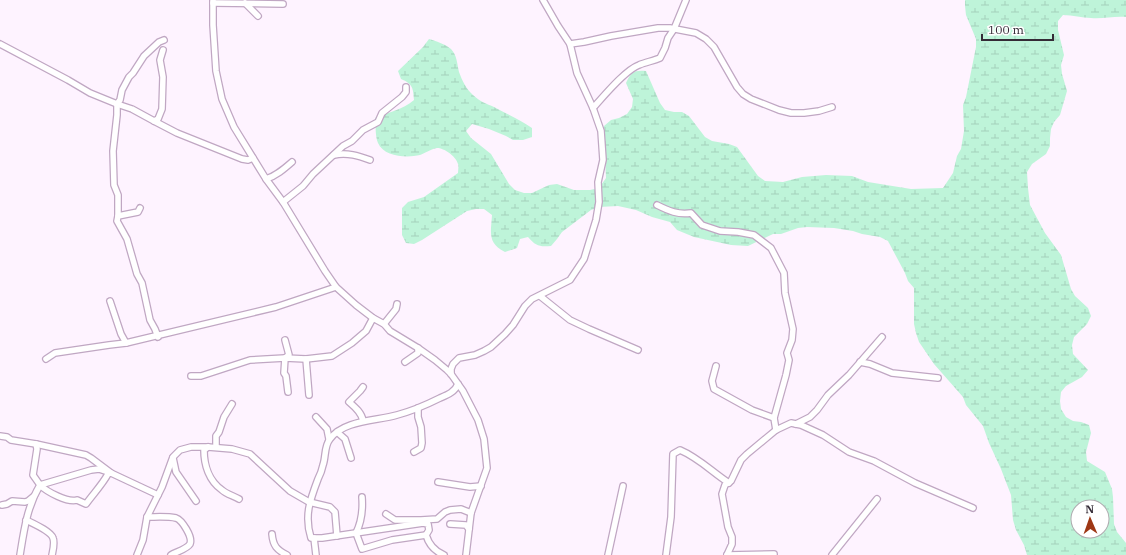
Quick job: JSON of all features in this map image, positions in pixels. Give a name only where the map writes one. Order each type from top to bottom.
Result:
[{"type":"street","points":[[451,374],[451,369],[456,361],[464,356],[475,355],[491,347],[513,326],[525,306],[532,299],[570,280],[584,259],[596,220],[599,202],[598,182],[603,160],[601,131],[593,108],[577,73],[570,44],[544,0]]},
{"type":"street","points":[[593,108],[626,73],[638,65],[660,58],[686,0]]},
{"type":"street","points":[[283,4],[213,2],[216,71],[222,99],[234,127],[336,287],[356,306],[372,318],[384,324],[390,331],[435,360],[451,374],[464,391],[478,420],[484,440],[487,468],[486,475],[471,513],[466,555]]},
{"type":"street","points":[[229,3],[232,10]]},
{"type":"street","points":[[244,3],[258,16]]},
{"type":"street","points":[[570,44],[640,31],[670,28],[696,33],[714,46],[737,87],[750,99],[791,113],[819,111],[832,107]]},
{"type":"street","points":[[158,336],[150,320],[142,283],[136,274],[127,239],[117,221],[118,195],[114,185],[113,151],[117,104],[120,100],[122,90],[144,56],[159,42],[164,40]]},
{"type":"street","points":[[0,44],[90,93],[117,104],[132,108],[177,133],[242,159],[248,160],[253,158]]},
{"type":"street","points":[[154,121],[158,119],[162,109],[163,77],[160,60],[163,50]]},
{"type":"street","points":[[283,202],[303,186],[313,174],[363,130],[378,122],[382,113],[406,92],[406,87]]},
{"type":"street","points":[[334,155],[355,155],[370,160]]},
{"type":"street","points":[[266,179],[280,172],[292,162]]},
{"type":"street","points":[[657,205],[673,213],[691,213],[702,225],[711,228],[754,235],[771,248],[784,273],[785,293],[793,328],[792,340],[787,352],[789,360],[786,375],[774,418],[776,430]]},
{"type":"street","points":[[118,216],[138,212],[140,208]]},
{"type":"street","points":[[46,359],[55,354],[126,343],[276,308],[336,287]]},
{"type":"street","points":[[540,296],[570,320],[638,350]]},
{"type":"street","points":[[110,301],[121,334],[126,343]]},
{"type":"street","points":[[384,324],[396,308],[397,304]]},
{"type":"street","points":[[191,376],[201,376],[250,360],[285,358],[306,359],[332,356],[352,343],[366,331],[372,318]]},
{"type":"street","points":[[796,424],[810,417],[817,410],[828,395],[841,384],[882,337]]},
{"type":"street","points":[[284,340],[289,355],[285,358],[284,373],[286,376],[288,392]]},
{"type":"street","points":[[405,362],[418,353],[418,348]]},
{"type":"street","points":[[306,359],[309,395]]},
{"type":"street","points":[[860,362],[870,364],[892,373],[938,378]]},
{"type":"street","points":[[716,366],[712,381],[714,389],[752,410],[774,418]]},
{"type":"street","points":[[444,555],[435,550],[428,541],[426,535],[429,530],[428,524],[423,523],[337,536],[311,538],[308,530],[307,518],[309,502],[324,464],[326,447],[329,439],[337,432],[363,421],[396,415],[418,408],[447,394],[456,388],[458,384]]},
{"type":"street","points":[[363,387],[360,392],[349,402],[357,409],[363,418],[363,421]]},
{"type":"street","points":[[216,447],[216,436],[219,432],[224,417],[232,404]]},
{"type":"street","points":[[414,452],[420,448],[422,443],[418,408]]},
{"type":"street","points":[[316,417],[327,429],[329,439]]},
{"type":"street","points":[[774,554],[727,555],[732,544],[732,537],[728,527],[722,494],[725,485],[731,481],[741,460],[776,430],[791,423],[823,435],[849,452],[874,461],[915,483],[973,508]]},
{"type":"street","points":[[337,432],[345,439],[352,458]]},
{"type":"street","points":[[0,436],[7,437],[10,440],[36,444],[86,456],[111,473]]},
{"type":"street","points":[[36,444],[37,449],[33,475],[40,485],[63,498],[72,501],[77,500],[86,504],[103,483],[108,474],[111,473]]},
{"type":"street","points":[[208,446],[204,450],[204,460],[211,480],[222,491],[239,499]]},
{"type":"street","points":[[138,555],[143,540],[147,517],[158,495],[173,457],[180,450],[191,447],[208,446],[232,449],[250,454],[290,491],[309,502],[330,507],[335,512],[337,536]]},
{"type":"street","points":[[666,555],[671,517],[673,454],[680,450],[688,453],[729,483]]},
{"type":"street","points":[[173,457],[176,472],[196,501]]},
{"type":"street","points":[[20,555],[26,520],[34,496],[40,485],[99,469],[158,495]]},
{"type":"street","points":[[438,482],[470,487],[481,486]]},
{"type":"street","points":[[608,555],[623,486]]},
{"type":"street","points":[[2,505],[12,501],[25,502],[34,496]]},
{"type":"street","points":[[362,497],[363,507],[360,523],[356,533],[362,549],[392,540],[426,535]]},
{"type":"street","points":[[832,555],[877,500]]},
{"type":"street","points":[[386,514],[395,520],[421,520],[437,519],[445,512],[450,510],[461,510],[471,513]]},
{"type":"street","points":[[147,517],[174,518],[183,522],[191,539],[190,544],[171,555]]},
{"type":"street","points":[[26,520],[52,535],[54,540],[52,555]]},
{"type":"street","points":[[450,524],[466,525],[469,529]]},
{"type":"street","points":[[272,534],[273,543],[279,551],[287,555]]},
{"type":"street","points":[[314,538],[316,555]]},
{"type":"green space","points":[[965,0],[1126,0],[1126,17],[1088,18],[1063,15],[1058,21],[1058,30],[1064,55],[1061,65],[1062,74],[1067,91],[1060,115],[1054,122],[1051,129],[1050,146],[1046,154],[1032,164],[1027,172],[1030,205],[1045,233],[1061,255],[1071,289],[1075,296],[1088,308],[1091,316],[1087,324],[1074,337],[1072,345],[1073,354],[1088,370],[1082,377],[1066,386],[1061,392],[1061,409],[1066,417],[1073,421],[1089,425],[1091,433],[1086,452],[1087,461],[1105,472],[1112,489],[1114,524],[1117,532],[1126,543],[1126,555],[1027,555],[1013,520],[1011,495],[983,426],[966,405],[963,397],[934,364],[919,342],[914,324],[914,288],[908,281],[888,241],[880,237],[834,228],[807,227],[798,228],[781,234],[773,234],[748,246],[731,245],[694,237],[677,230],[670,222],[652,217],[636,210],[618,206],[599,207],[591,210],[562,232],[551,246],[538,245],[528,237],[520,239],[517,248],[505,252],[499,249],[495,245],[491,236],[492,215],[484,209],[467,211],[414,244],[406,243],[402,235],[402,208],[408,202],[424,197],[458,173],[457,161],[452,155],[443,149],[437,148],[415,156],[403,156],[390,154],[385,151],[381,148],[377,140],[375,118],[400,109],[414,100],[412,87],[401,79],[398,71],[423,47],[429,39],[449,47],[453,51],[463,81],[468,90],[475,97],[532,128],[532,137],[523,140],[513,140],[489,129],[472,124],[466,131],[471,138],[491,154],[509,184],[515,190],[524,193],[532,193],[549,185],[557,184],[574,190],[590,190],[599,188],[606,178],[604,126],[611,120],[627,114],[632,107],[633,99],[626,83],[633,72],[636,71],[646,71],[660,103],[665,110],[682,112],[689,116],[705,137],[712,141],[737,147],[758,176],[765,181],[783,182],[802,177],[826,175],[852,176],[868,182],[911,189],[943,188],[953,173],[957,156],[961,149],[964,131],[963,105],[976,47],[976,39],[966,15]]}]
